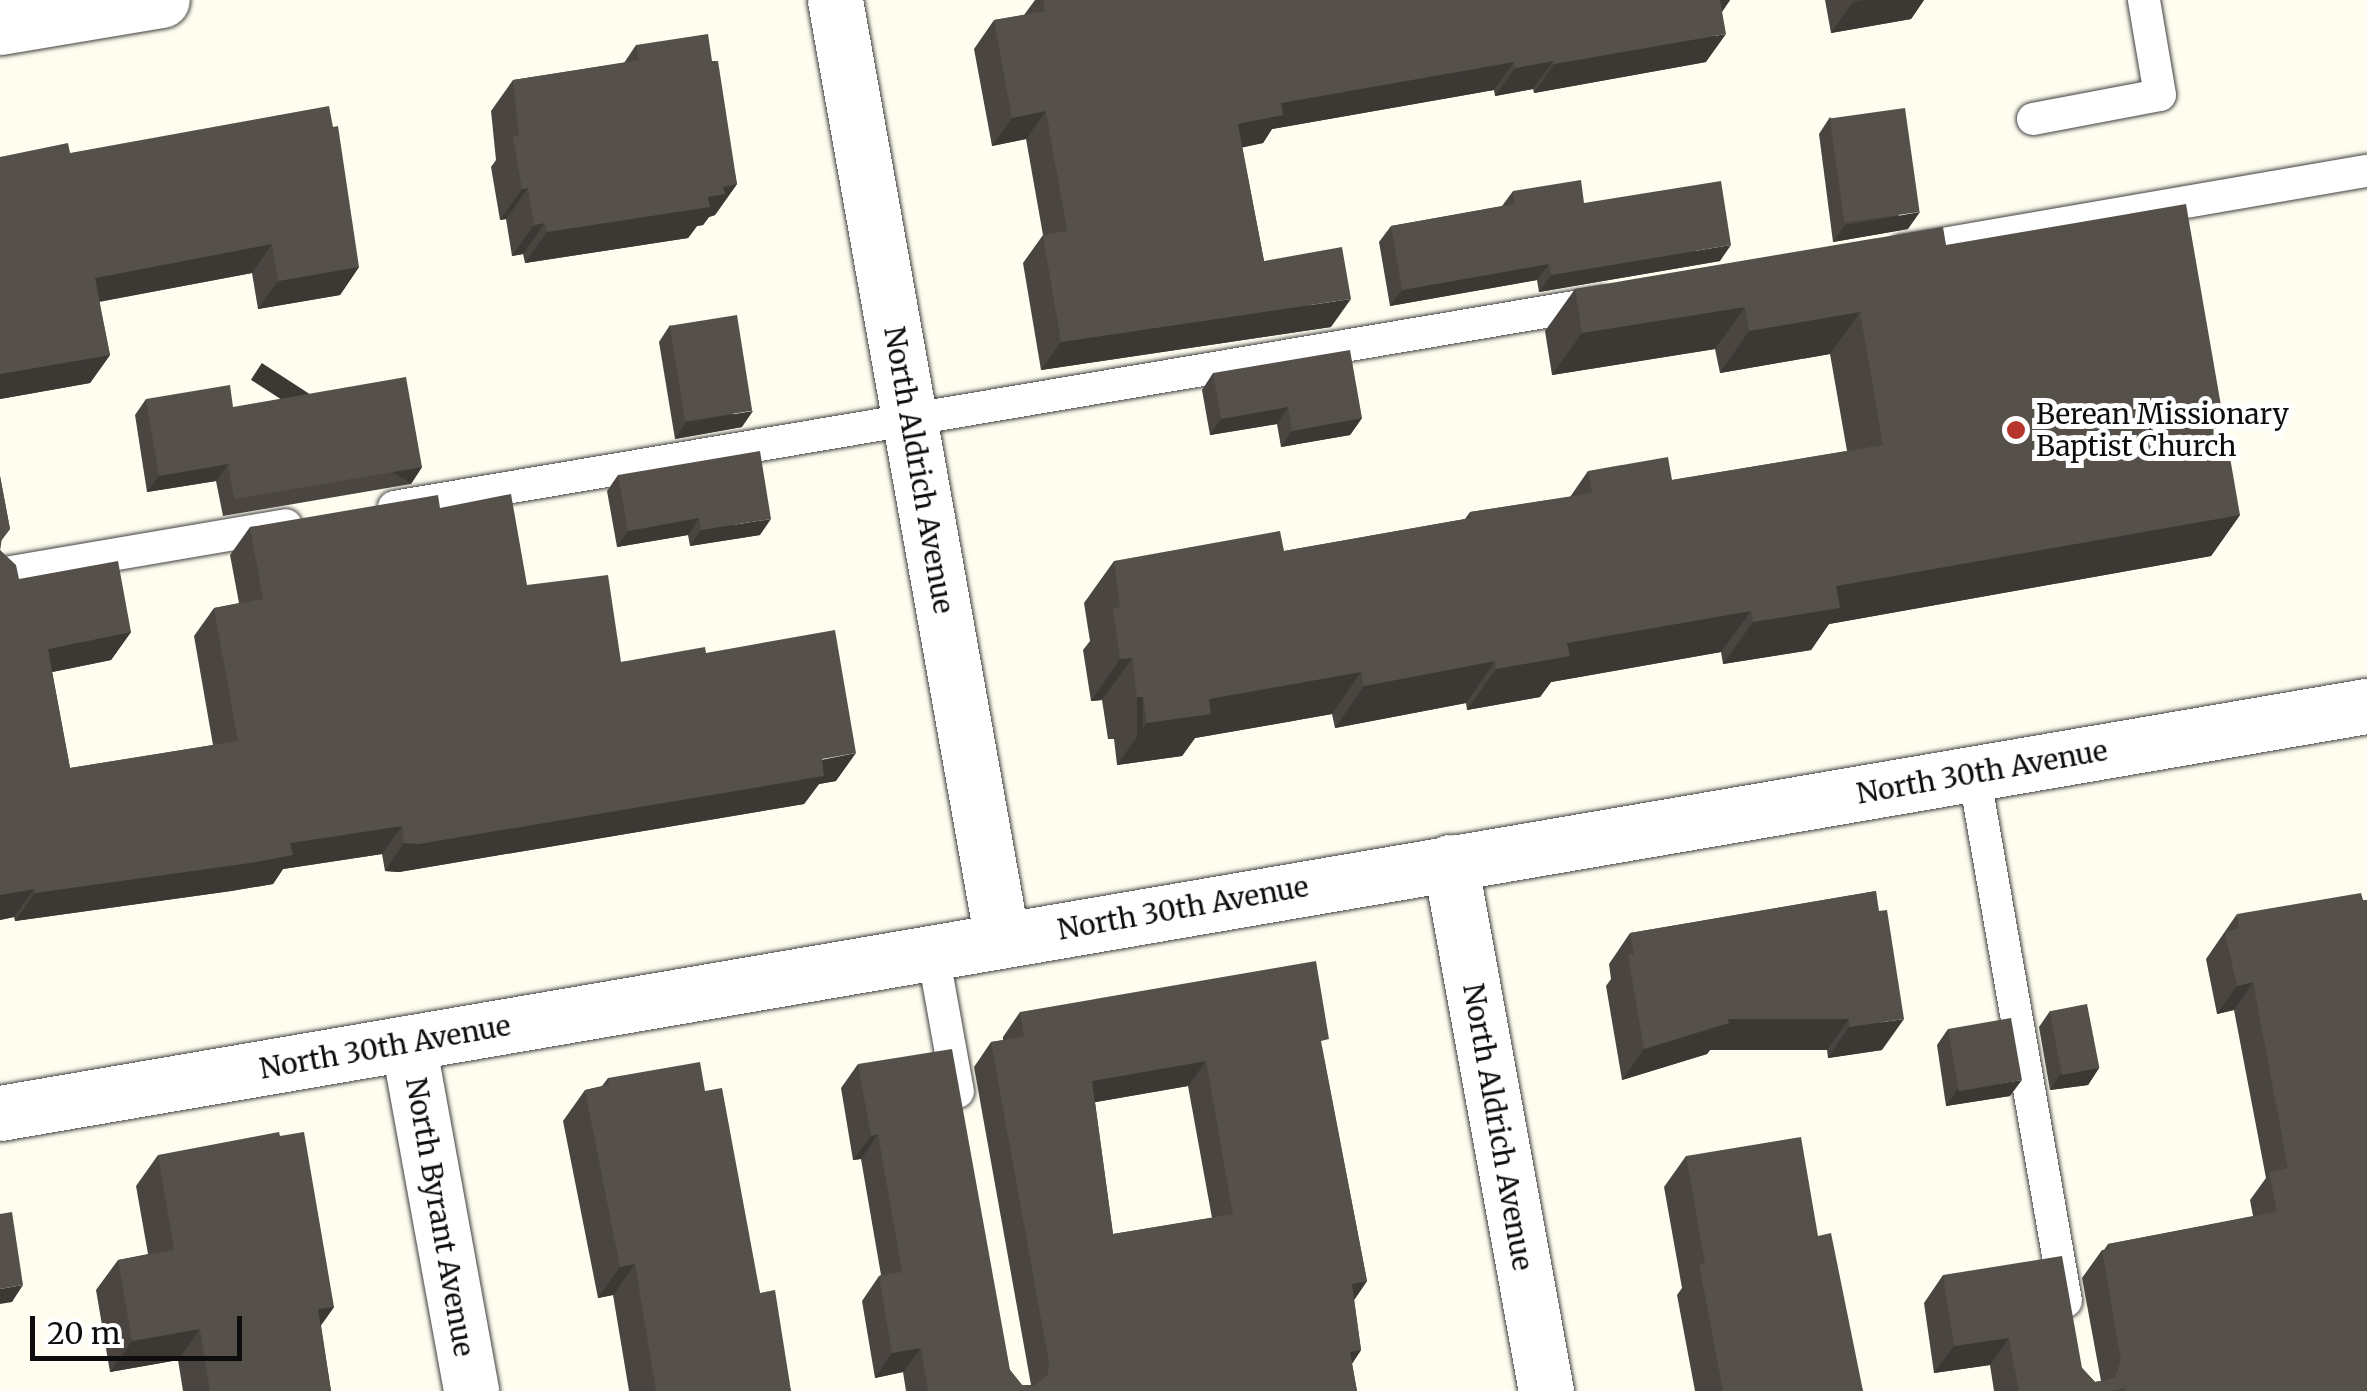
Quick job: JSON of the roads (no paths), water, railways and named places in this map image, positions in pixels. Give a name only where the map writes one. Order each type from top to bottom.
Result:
[{"type":"street","points":[[0,27],[162,0]]},
{"type":"street","name":"North Aldrich Avenue","points":[[834,0],[1002,940]]},
{"type":"street","name":"North 30th Avenue","points":[[0,1112],[2367,706]]},
{"type":"street","name":"North Aldrich Avenue","points":[[1450,862],[1546,1391]]},
{"type":"street","name":"North Byrant Avenue","points":[[408,1044],[471,1391]]},
{"type":"lane","points":[[2033,119],[2160,95],[2144,0]]},
{"type":"lane","points":[[1864,257],[2367,171]]},
{"type":"lane","points":[[367,512],[1630,297]]},
{"type":"lane","points":[[0,574],[309,522]]},
{"type":"lane","points":[[1974,773],[2072,1334]]},
{"type":"lane","points":[[934,953],[964,1126]]},
{"type":"place","name":"Berean Missionary Baptist Church","points":[[2016,430]]}]
